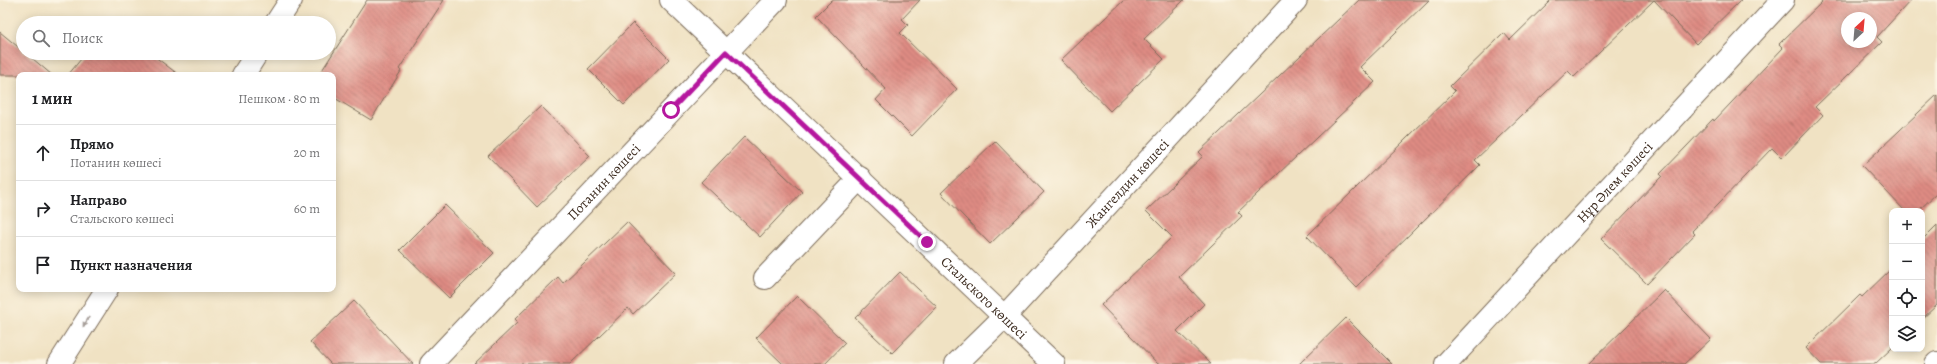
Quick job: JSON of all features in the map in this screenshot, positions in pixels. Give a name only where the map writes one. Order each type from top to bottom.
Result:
[{"type":"street","points":[[281,16],[291,0]]},
{"type":"street","name":"Стальского көшесі","points":[[671,0],[1054,364]]},
{"type":"street","name":"Потанин көшесі","points":[[431,364],[776,0]]},
{"type":"street","name":"Жангелдин көшесі","points":[[956,364],[1005,316],[1296,0]]},
{"type":"street","name":"Нұр Әлем көшесі","points":[[1446,364],[1783,0]]},
{"type":"street","points":[[245,72],[253,60]]},
{"type":"street","points":[[766,278],[860,178]]},
{"type":"street","points":[[59,364],[105,292]]},
{"type":"building","points":[[367,0],[444,0],[399,69],[401,71],[371,120],[336,99],[336,72],[321,72],[329,60],[336,60],[336,48]]},
{"type":"building","points":[[832,0],[920,0],[902,19],[908,25],[900,33],[957,89],[912,136],[876,100],[886,89],[816,16]]},
{"type":"building","points":[[1124,0],[1184,0],[1144,39],[1164,59],[1110,111],[1061,60]]},
{"type":"building","points":[[1359,0],[1429,0],[1360,67],[1375,82],[1238,212],[1242,216],[1179,277],[1204,304],[1177,331],[1211,364],[1158,364],[1101,305],[1172,237],[1146,211],[1203,156],[1199,152]]},
{"type":"building","points":[[1551,0],[1654,0],[1574,77],[1568,71],[1475,160],[1480,165],[1356,287],[1307,236],[1455,91],[1450,86],[1504,33],[1510,40]]},
{"type":"building","points":[[1654,0],[1741,0],[1696,44]]},
{"type":"building","points":[[1824,0],[1911,0],[1877,37],[1877,12],[1841,12],[1841,48],[1876,48],[1815,107],[1823,115],[1782,158],[1772,148],[1692,231],[1695,234],[1647,284],[1601,239],[1662,176],[1660,174],[1713,119],[1714,121],[1783,48],[1779,44]]},
{"type":"building","points":[[633,23],[669,59],[624,105],[588,69]]},
{"type":"building","points":[[0,32],[16,45],[16,60],[34,60],[48,72],[16,72],[16,75],[0,75]]},
{"type":"building","points":[[1877,37],[1882,42],[1877,47]]},
{"type":"building","points":[[80,60],[159,60],[175,72],[70,72]]},
{"type":"building","points":[[1937,95],[1937,193],[1921,208],[1902,208],[1862,166]]},
{"type":"building","points":[[541,106],[590,156],[537,207],[488,156]]},
{"type":"building","points":[[744,137],[802,192],[760,237],[701,182]]},
{"type":"building","points":[[995,141],[1044,192],[990,244],[941,193]]},
{"type":"building","points":[[445,205],[494,253],[449,298],[400,250]]},
{"type":"building","points":[[627,222],[676,273],[633,314],[628,308],[570,364],[474,364],[518,322],[515,319],[558,277],[563,283]]},
{"type":"building","points":[[1937,225],[1937,305],[1925,316],[1925,244],[1925,237]]},
{"type":"building","points":[[1889,271],[1889,351],[1875,364],[1821,364],[1806,348],[1860,295],[1862,297]]},
{"type":"building","points":[[900,272],[937,307],[892,353],[855,318]]},
{"type":"building","points":[[1664,290],[1711,339],[1684,364],[1588,364]]},
{"type":"building","points":[[797,296],[845,343],[825,364],[783,364],[756,338]]},
{"type":"building","points":[[354,301],[413,364],[331,364],[310,342]]},
{"type":"building","points":[[1346,318],[1392,364],[1299,364]]},
{"type":"route","points":[[671,110],[726,52],[927,242]]}]
